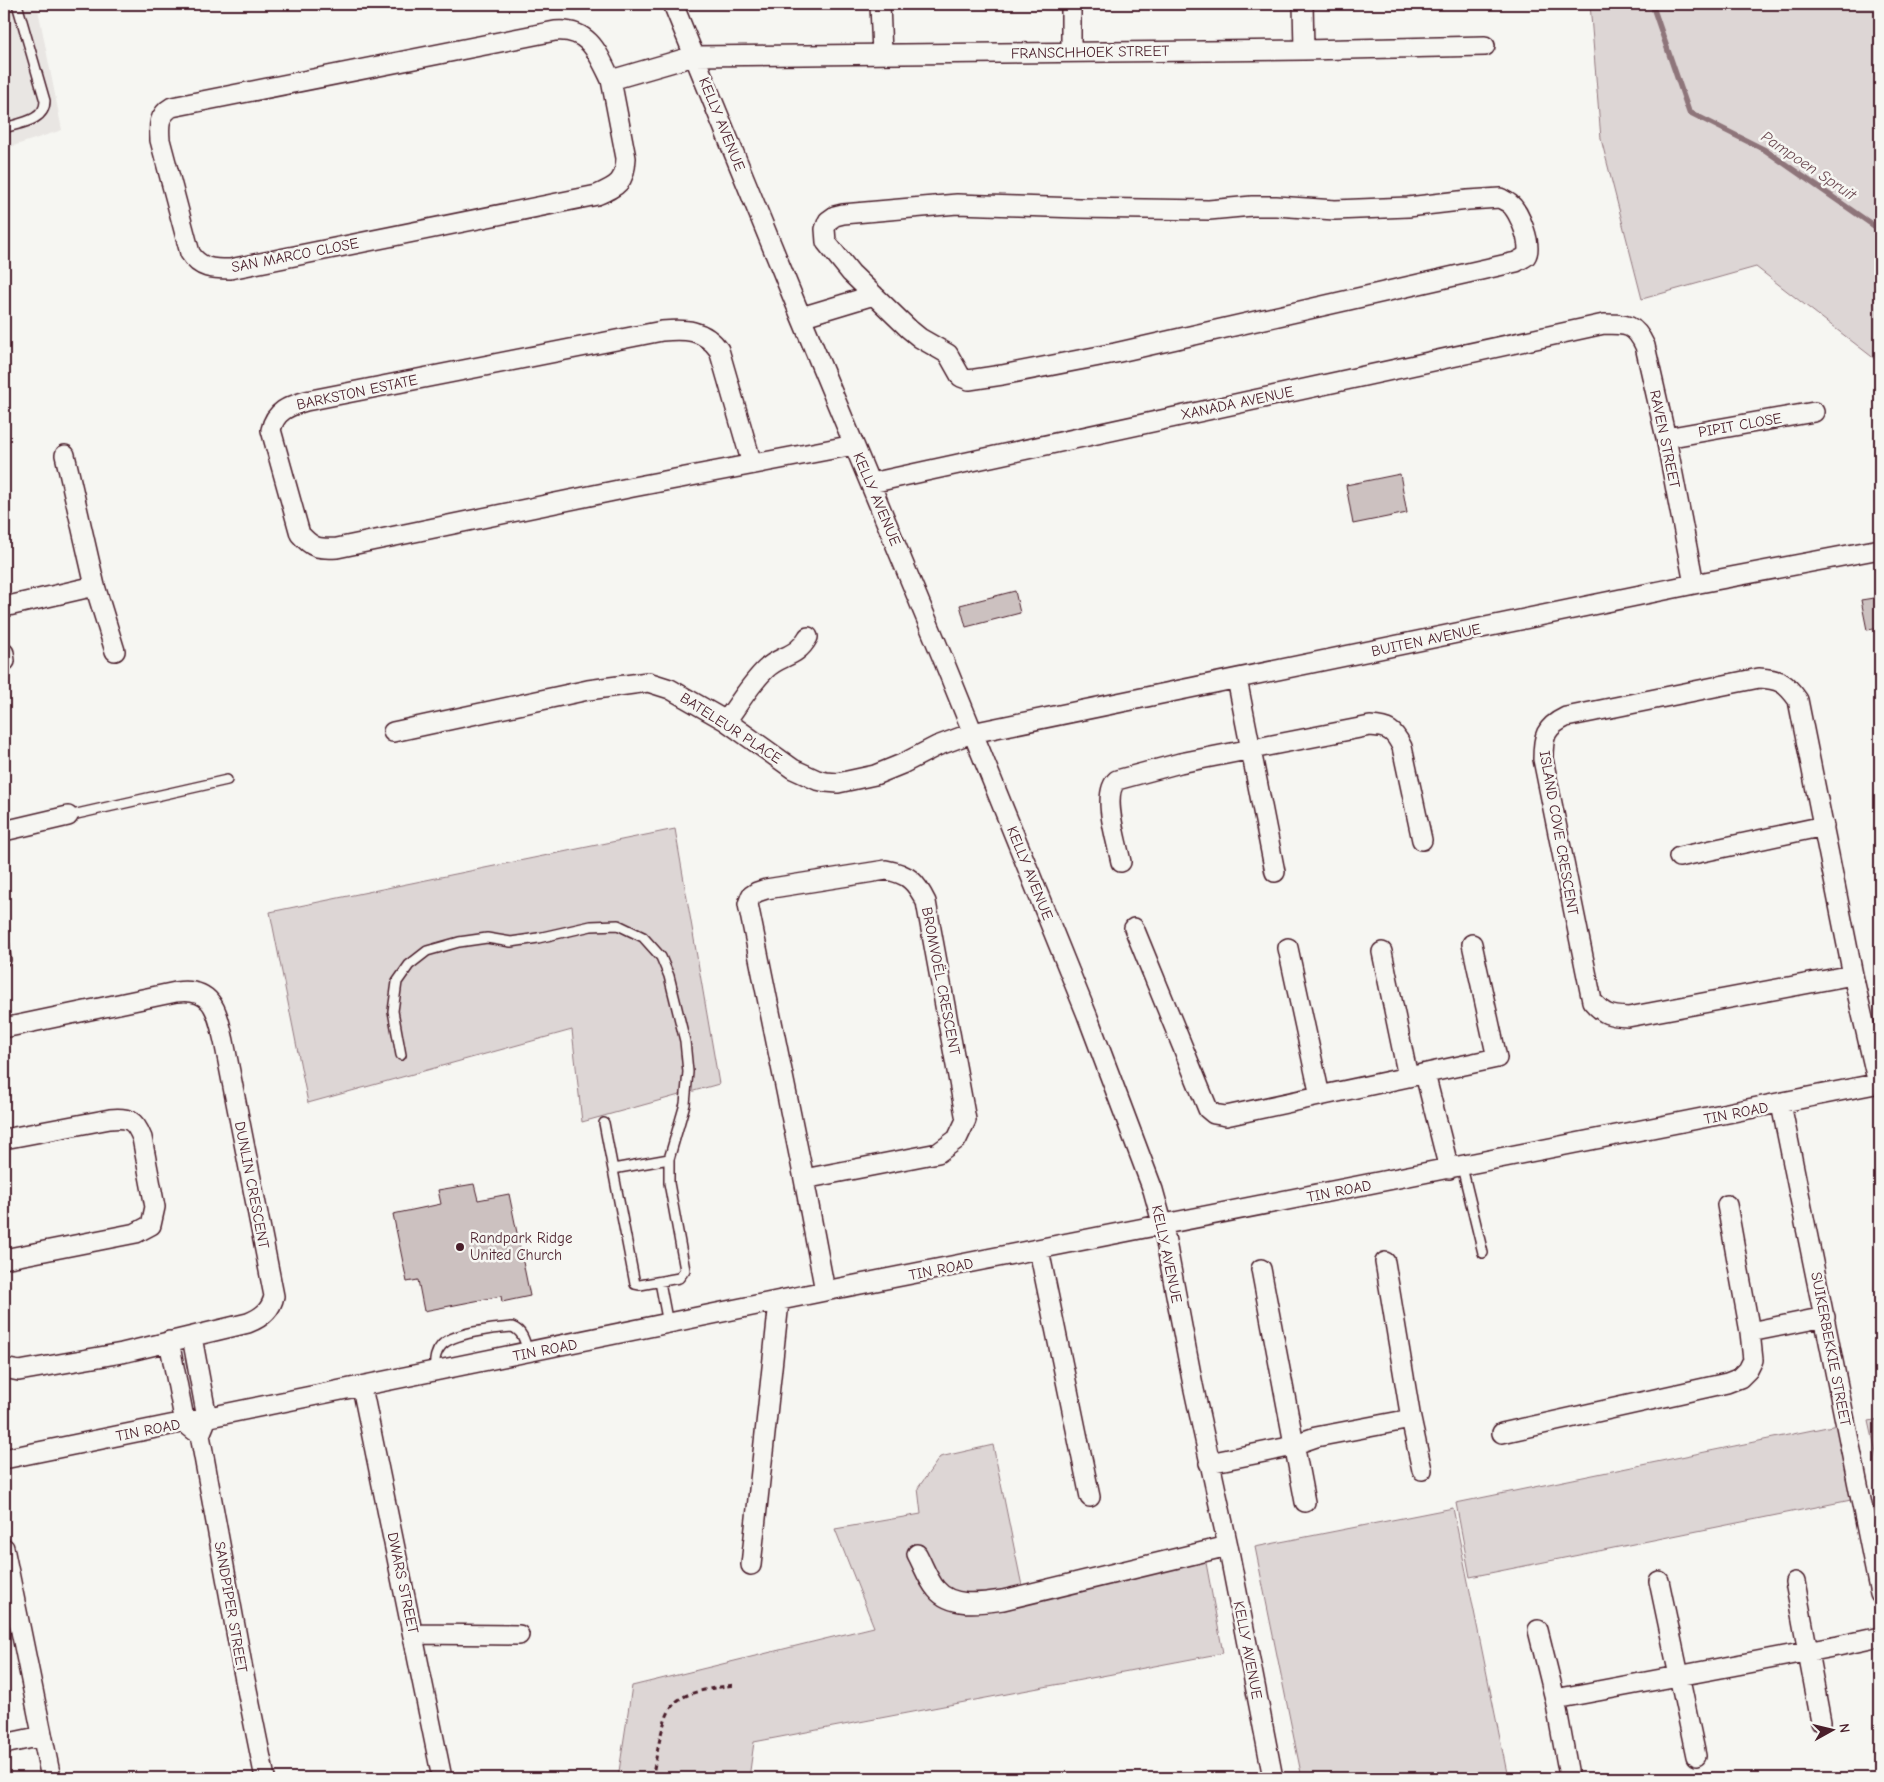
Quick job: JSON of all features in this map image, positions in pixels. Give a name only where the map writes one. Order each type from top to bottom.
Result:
[{"type":"street","name":"KELLY AVENUE","points":[[673,4],[1094,1033],[1153,1190],[1163,1226],[1273,1778]]},
{"type":"street","points":[[880,4],[882,54]]},
{"type":"street","points":[[1071,4],[1071,52]]},
{"type":"street","points":[[1303,4],[1304,50]]},
{"type":"street","name":"SAN MARCO CLOSE","points":[[563,30],[576,33],[588,41],[598,52],[611,80],[626,158],[626,169],[620,182],[610,190],[597,195],[230,269],[204,267],[190,253],[160,140],[159,124],[161,116],[172,107],[563,30]]},
{"type":"street","name":"FRANSCHHOEK STREET","points":[[694,56],[1304,50],[1485,46]]},
{"type":"street","points":[[611,80],[694,56]]},
{"type":"street","points":[[1500,198],[1510,204],[1519,214],[1528,246],[1525,257],[1516,262],[1176,340],[1002,376],[972,380],[966,380],[961,377],[948,354],[920,338],[874,295],[851,273],[826,242],[825,229],[828,222],[835,216],[957,204],[1209,210],[1268,206],[1335,210],[1408,207],[1500,198]]},
{"type":"street","points":[[800,317],[874,295]]},
{"type":"street","name":"RAVEN STREET","points":[[1604,324],[1623,324],[1633,328],[1645,346],[1666,438],[1694,584]]},
{"type":"street","name":"XANADA AVENUE","points":[[870,483],[1604,324]]},
{"type":"street","name":"BARKSTON ESTATE","points":[[752,464],[719,350],[713,341],[703,334],[684,329],[662,330],[306,401],[284,408],[276,415],[270,430],[300,534],[309,544],[322,549],[336,548],[854,444]]},
{"type":"street","name":"PIPIT CLOSE","points":[[1666,438],[1814,412]]},
{"type":"street","points":[[65,455],[95,586],[115,651]]},
{"type":"street","name":"BUITEN AVENUE","points":[[972,733],[1237,680],[1694,584],[1880,549]]},
{"type":"street","points":[[4,607],[95,586]]},
{"type":"street","points":[[726,721],[768,666],[800,649],[808,637]]},
{"type":"street","name":"ISLAND COVE CRESCENT","points":[[1853,975],[1628,1017],[1610,1016],[1600,1011],[1592,1001],[1587,979],[1543,758],[1543,743],[1547,731],[1552,724],[1566,717],[1759,678],[1774,678],[1791,690],[1798,700],[1853,975],[1879,1084]]},
{"type":"street","points":[[1237,680],[1249,749],[1275,872]]},
{"type":"street","name":"BATELEUR PLACE","points":[[393,732],[588,690],[648,682],[670,688],[726,721],[792,769],[817,780],[838,783],[880,773],[937,746],[972,733]]},
{"type":"street","points":[[1120,862],[1109,799],[1114,783],[1123,777],[1249,749],[1370,726],[1384,726],[1397,737],[1402,747],[1422,840]]},
{"type":"street","points":[[4,831],[68,816]]},
{"type":"street","points":[[1679,857],[1824,826]]},
{"type":"street","name":"BROMVOËL CRESCENT","points":[[804,1180],[938,1153],[957,1139],[966,1120],[926,902],[919,888],[904,874],[886,870],[780,885],[757,892],[751,896],[748,904],[825,1291]]},
{"type":"street","points":[[1134,928],[1208,1109],[1214,1114],[1226,1116],[1497,1058],[1472,944]]},
{"type":"street","points":[[1288,948],[1320,1096]]},
{"type":"street","points":[[1382,952],[1416,1076],[1456,1168]]},
{"type":"street","name":"DUNLIN CRESCENT","points":[[4,1028],[188,990],[200,993],[208,998],[214,1006],[224,1040],[274,1296],[272,1304],[259,1319],[192,1337],[122,1353],[28,1369],[12,1371],[4,1368]]},
{"type":"street","name":"TIN ROAD","points":[[4,1459],[185,1423],[204,1426],[362,1387],[825,1291],[1879,1084]]},
{"type":"street","name":"SUIKERBEKKIE STREET","points":[[1781,1104],[1880,1594]]},
{"type":"street","points":[[4,1138],[110,1119],[123,1118],[131,1121],[139,1129],[142,1138],[155,1207],[151,1225],[136,1234],[4,1259]]},
{"type":"street","points":[[1502,1433],[1728,1383],[1740,1378],[1748,1370],[1753,1360],[1750,1332],[1727,1205]]},
{"type":"street","points":[[1039,1250],[1090,1497]]},
{"type":"street","points":[[1385,1262],[1411,1419],[1422,1470]]},
{"type":"street","points":[[1261,1269],[1305,1502]]},
{"type":"street","points":[[751,1565],[779,1302]]},
{"type":"street","points":[[1750,1332],[1825,1317]]},
{"type":"street","name":"SANDPIPER STREET","points":[[192,1337],[204,1426],[243,1670],[265,1778]]},
{"type":"street","points":[[169,1341],[185,1423]]},
{"type":"street","name":"DWARS STREET","points":[[362,1387],[442,1778]]},
{"type":"street","points":[[1210,1462],[1275,1450],[1316,1437],[1411,1419]]},
{"type":"street","points":[[916,1554],[936,1589],[946,1598],[981,1603],[1003,1600],[1228,1546]]},
{"type":"street","points":[[4,1548],[51,1778]]},
{"type":"street","points":[[1659,1581],[1696,1756]]},
{"type":"street","points":[[1795,1582],[1821,1722]]},
{"type":"street","points":[[1538,1630],[1555,1699],[1568,1770]]},
{"type":"street","points":[[413,1634],[519,1635]]},
{"type":"street","points":[[1555,1699],[1880,1637]]},
{"type":"street","points":[[4,1744],[42,1736]]},
{"type":"lane","points":[[4,128],[34,118],[45,107],[45,101],[17,4]]},
{"type":"lane","points":[[68,816],[227,780]]},
{"type":"lane","points":[[401,1055],[394,1011],[397,982],[409,965],[427,951],[459,942],[488,938],[511,942],[591,926],[618,925],[643,937],[661,958],[669,976],[685,1041],[688,1072],[685,1104],[669,1159],[669,1183],[685,1270],[679,1278],[640,1285],[635,1284],[632,1279],[604,1123]]},
{"type":"lane","points":[[4,942],[6,960]]},
{"type":"lane","points":[[613,1169],[669,1159]]},
{"type":"lane","points":[[1456,1168],[1483,1253]]},
{"type":"lane","points":[[660,1282],[668,1324]]},
{"type":"lane","points":[[434,1372],[435,1354],[440,1346],[445,1341],[459,1336],[512,1327],[518,1329],[522,1334],[528,1353]]},
{"type":"path","points":[[652,1778],[666,1715],[676,1701],[705,1689],[734,1685]]},
{"type":"shaded area","points":[[4,4],[37,4],[62,130],[4,149]]},
{"type":"shaded area","points":[[1590,4],[1880,4],[1880,363],[1756,267],[1642,299],[1601,139]]},
{"type":"shaded area","points":[[675,829],[719,1084],[582,1122],[572,1030],[308,1103],[270,912]]},
{"type":"shaded area","points":[[1880,1419],[1880,1470],[1869,1421]]},
{"type":"shaded area","points":[[1837,1425],[1851,1500],[1470,1577],[1456,1503]]},
{"type":"shaded area","points":[[993,1445],[1023,1591],[1203,1547],[1223,1653],[754,1742],[749,1778],[618,1778],[632,1686],[874,1627],[835,1529],[921,1514],[918,1488],[940,1457]]},
{"type":"shaded area","points":[[1453,1508],[1508,1778],[1302,1778],[1255,1547]]},
{"type":"building","points":[[1400,474],[1407,513],[1353,524],[1346,485]]},
{"type":"building","points":[[1015,591],[1020,613],[966,627],[960,605]]},
{"type":"building","points":[[1880,597],[1880,628],[1867,630],[1861,600]]},
{"type":"building","name":"Randpark Ridge United Church","points":[[474,1184],[478,1200],[509,1194],[530,1296],[502,1302],[501,1296],[424,1311],[418,1280],[407,1282],[393,1214],[441,1204],[438,1190]]},
{"type":"waterway","name":"Pampoen Spruit","points":[[1652,4],[1689,112],[1765,150],[1880,230]]},
{"type":"place","name":"Randpark Ridge United Church","points":[[460,1247]]}]
